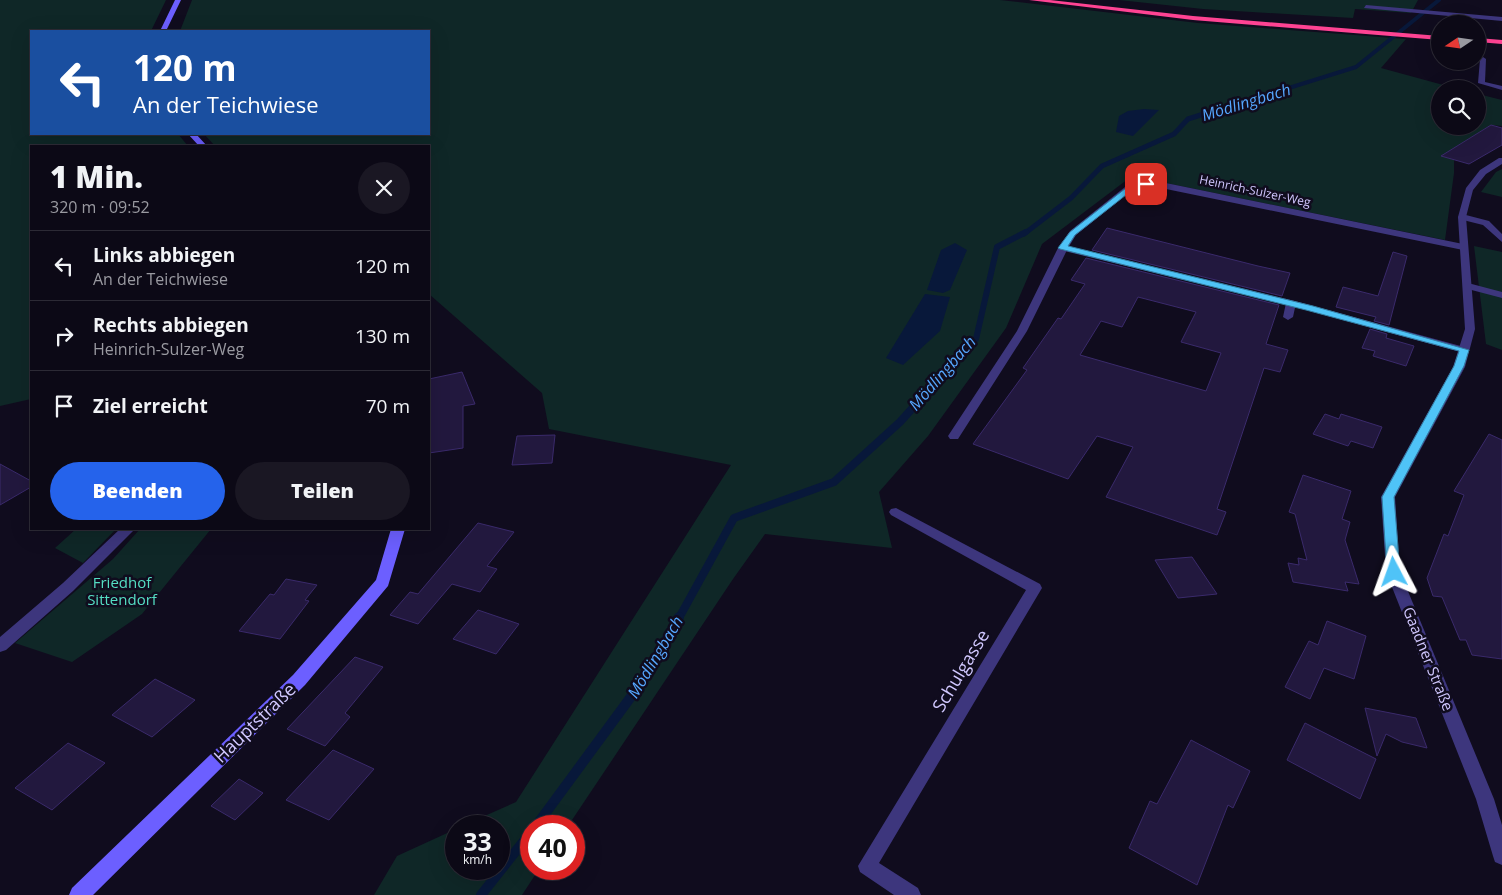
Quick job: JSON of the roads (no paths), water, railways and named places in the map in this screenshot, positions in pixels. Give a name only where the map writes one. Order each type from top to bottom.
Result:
[{"type":"highway","points":[[1032,0],[1193,18],[1431,32]]},
{"type":"highway","points":[[1078,0],[1431,37]]},
{"type":"highway","points":[[1486,35],[1502,36]]},
{"type":"highway","points":[[1486,41],[1502,42]]},
{"type":"main road","points":[[163,30],[178,0]]},
{"type":"main road","points":[[193,135],[202,145]]},
{"type":"main road","name":"Hauptstraße","points":[[79,895],[300,680],[384,582],[398,530]]},
{"type":"street","points":[[1366,7],[1502,19]]},
{"type":"street","points":[[1482,70],[1481,83],[1502,88]]},
{"type":"street","name":"Gaadner Straße","points":[[1502,160],[1483,172],[1469,190],[1462,217],[1470,329],[1459,366],[1388,497],[1394,572],[1485,799],[1502,856]]},
{"type":"street","name":"Heinrich-Sulzer-Weg","points":[[954,436],[1022,331],[1072,233],[1128,189],[1146,184],[1175,188],[1463,247]]},
{"type":"street","points":[[1462,217],[1486,223],[1502,239]]},
{"type":"street","points":[[1063,248],[1291,304],[1464,350]]},
{"type":"street","points":[[1468,286],[1502,296]]},
{"type":"street","points":[[1288,317],[1291,304]]},
{"type":"street","name":"Schulgasse","points":[[896,512],[1035,588],[867,866],[911,895]]},
{"type":"street","points":[[0,646],[68,587],[127,530]]},
{"type":"water","points":[[1159,110],[1133,136],[1116,132],[1119,116],[1128,111]]},
{"type":"water","points":[[955,243],[967,250],[950,290],[943,293],[927,290],[941,250]]},
{"type":"water","points":[[925,294],[950,297],[940,331],[903,365],[886,358]]},
{"type":"waterway","name":"Mödlingbach","points":[[1241,103],[1356,67],[1439,0]]},
{"type":"waterway","name":"Mödlingbach","points":[[1024,234],[1071,198],[1102,166],[1174,134],[1188,119],[1245,101]]},
{"type":"waterway","name":"Mödlingbach","points":[[918,402],[976,339],[997,247],[1026,232]]},
{"type":"waterway","name":"Mödlingbach","points":[[679,618],[734,518],[834,482],[900,422],[919,401]]},
{"type":"waterway","name":"Mödlingbach","points":[[544,815],[647,675],[679,617]]},
{"type":"waterway","name":"Mödlingbach","points":[[481,895],[520,846]]},
{"type":"park label","name":"Friedhof Sittendorf","points":[[122,592]]}]
